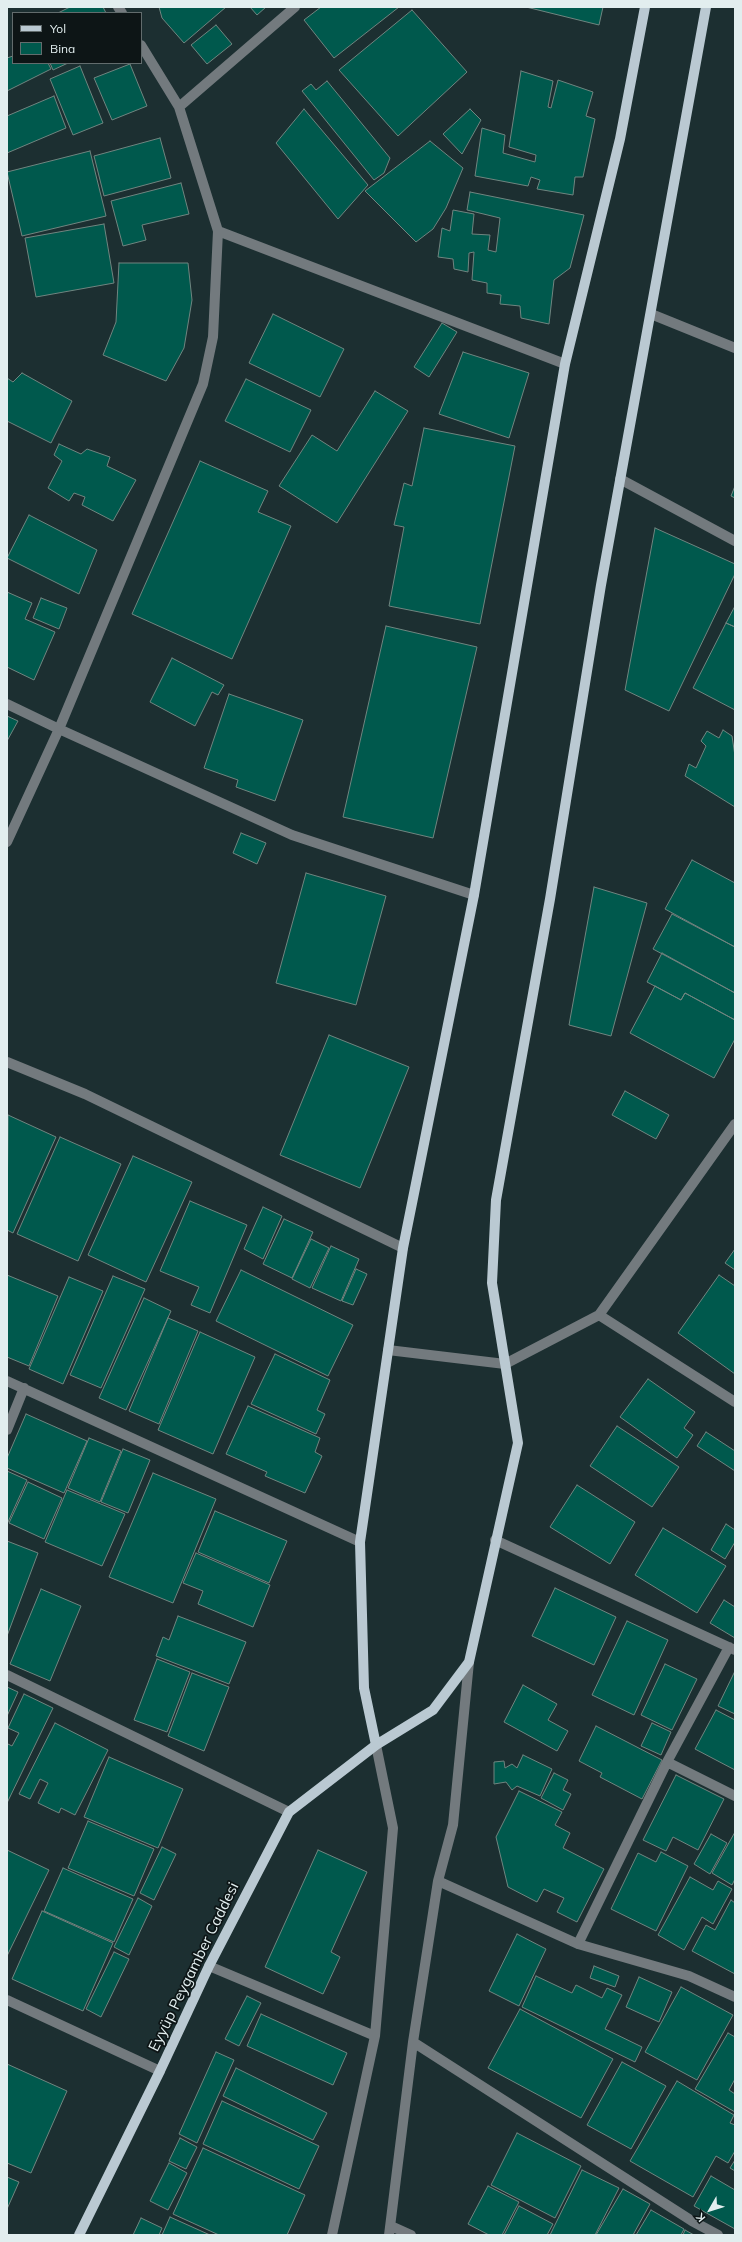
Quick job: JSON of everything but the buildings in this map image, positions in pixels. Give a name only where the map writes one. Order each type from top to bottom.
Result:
[{"type":"main road","points":[[376,1745],[364,1688],[360,1542],[403,1248],[474,895],[565,364],[620,139],[645,7]]},
{"type":"main road","points":[[469,1662],[495,1540],[518,1443],[492,1283],[496,1200],[550,899],[620,479],[706,7]]},
{"type":"main road","name":"Eyyüp Peygamber Caddesi","points":[[79,2235],[160,2071],[209,1966],[289,1812],[376,1745],[433,1710],[469,1662]]},
{"type":"street","points":[[179,107],[295,7]]},
{"type":"street","points":[[7,842],[59,729],[203,384],[214,337],[218,231],[179,107],[142,47]]},
{"type":"street","points":[[218,231],[565,364]]},
{"type":"street","points":[[650,314],[735,348]]},
{"type":"street","points":[[620,479],[735,541]]},
{"type":"street","points":[[7,704],[292,835],[474,895]]},
{"type":"street","points":[[7,1062],[85,1094],[403,1248]]},
{"type":"street","points":[[388,1350],[505,1364],[599,1315],[735,1124]]},
{"type":"street","points":[[599,1315],[735,1402]]},
{"type":"street","points":[[7,1381],[360,1542]]},
{"type":"street","points":[[7,1430],[24,1388]]},
{"type":"street","points":[[495,1540],[732,1648],[667,1762],[578,1944]]},
{"type":"street","points":[[411,2235],[390,2230],[413,2042],[438,1880],[453,1825],[469,1662]]},
{"type":"street","points":[[7,1675],[289,1812]]},
{"type":"street","points":[[332,2235],[375,2036],[393,1828],[376,1745]]},
{"type":"street","points":[[667,1762],[735,1796]]},
{"type":"street","points":[[438,1880],[578,1944],[689,1976],[735,1996]]},
{"type":"street","points":[[209,1966],[375,2036]]},
{"type":"street","points":[[7,2000],[160,2071]]},
{"type":"street","points":[[413,2042],[692,2221],[718,2235]]}]
